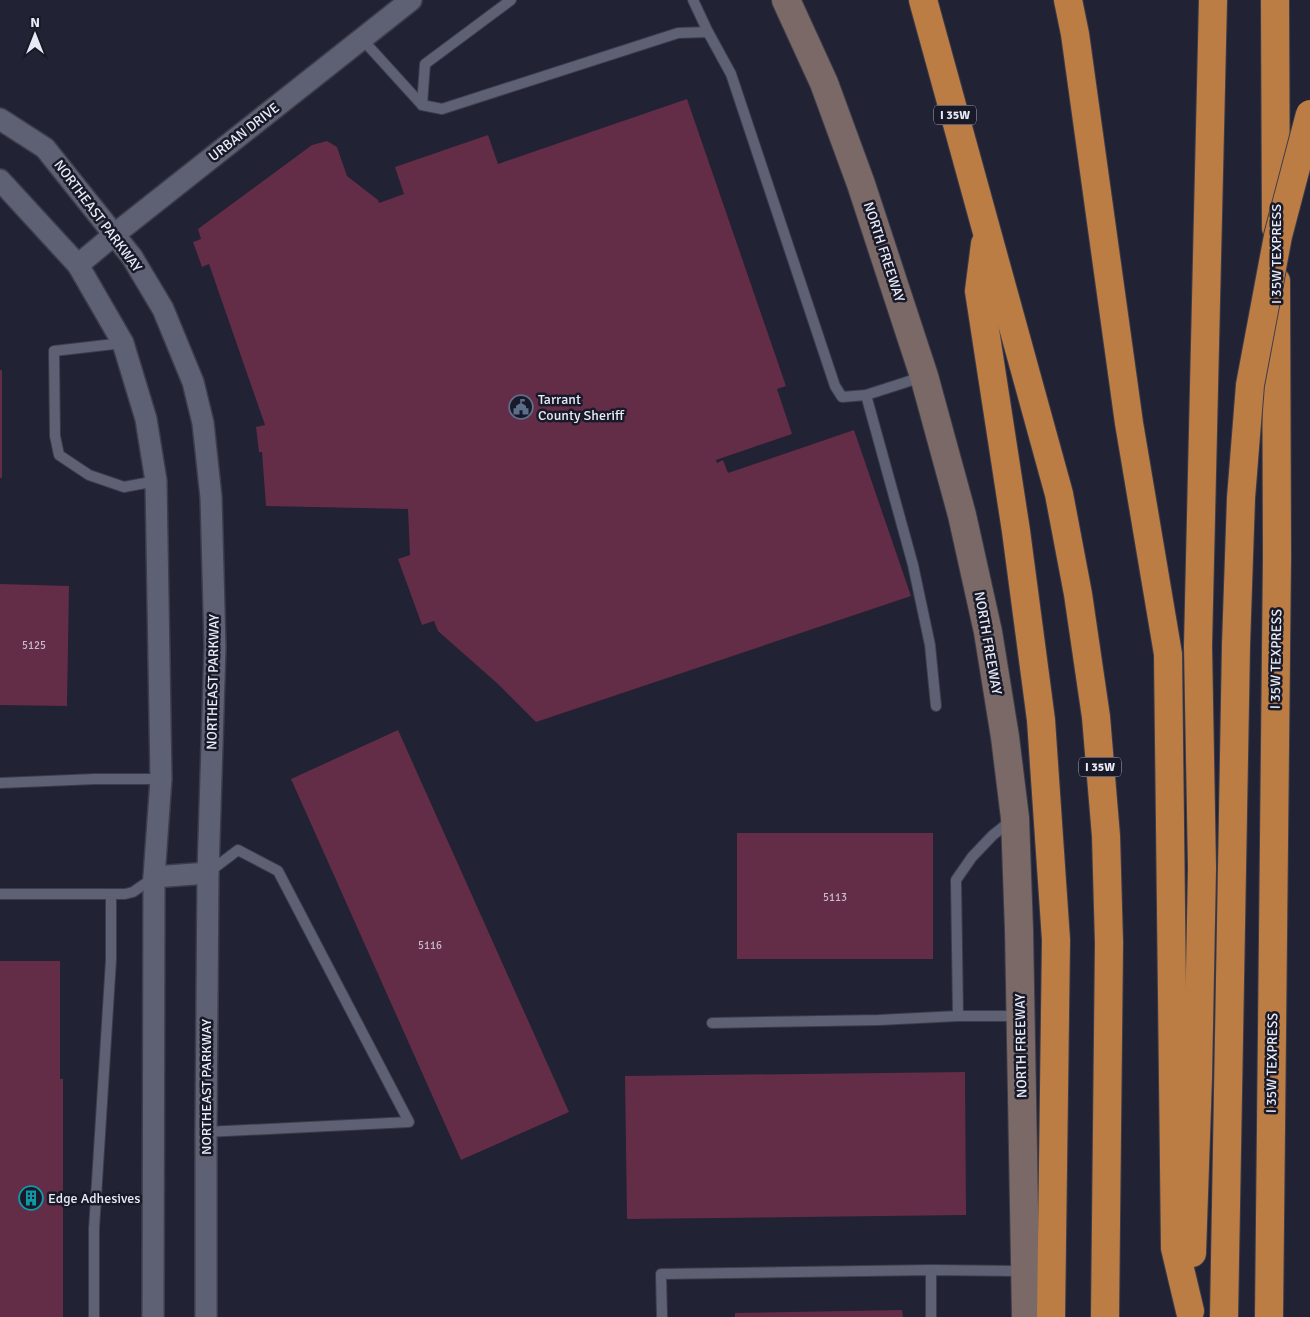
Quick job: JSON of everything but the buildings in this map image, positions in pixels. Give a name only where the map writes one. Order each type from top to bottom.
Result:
[{"type":"highway","name":"I 35W","points":[[923,0],[1059,494],[1078,594],[1096,717],[1106,836],[1109,943],[1105,1317]]},
{"type":"highway","points":[[1068,0],[1076,34],[1129,423],[1168,654],[1175,1248],[1190,1314]]},
{"type":"highway","points":[[1190,1314],[1199,1057],[1202,868],[1198,646],[1213,0]]},
{"type":"highway","name":"I 35W TEXPRESS","points":[[1269,1317],[1277,556],[1275,0]]},
{"type":"highway","points":[[1224,1317],[1236,645],[1241,498],[1250,384],[1278,236],[1310,114]]},
{"type":"highway","points":[[986,230],[979,291],[1016,531],[1040,720],[1056,940],[1051,1317]]},
{"type":"main road","name":"NORTH FREEWAY","points":[[786,0],[824,82],[924,376],[962,515],[988,632],[1015,818],[1019,930],[1026,1317]]},
{"type":"street","name":"URBAN DRIVE","points":[[78,265],[411,0]]},
{"type":"street","name":"NORTHEAST PARKWAY","points":[[0,119],[46,148],[132,257],[163,309],[193,382],[203,423],[211,497],[215,647],[208,873],[206,1317]]},
{"type":"street","points":[[0,180],[78,265],[123,343],[146,419],[156,481],[162,779],[154,877],[153,1317]]},
{"type":"street","points":[[154,877],[208,873]]},
{"type":"lane","points":[[422,104],[425,64],[512,0]]},
{"type":"lane","points":[[693,0],[731,74],[835,386],[842,398],[866,395],[924,376]]},
{"type":"lane","points":[[362,39],[422,104],[442,109],[678,33],[708,32]]},
{"type":"lane","points":[[123,343],[54,350],[54,436],[59,455],[90,475],[124,487],[156,481]]},
{"type":"lane","points":[[866,395],[912,565],[930,645],[936,706]]},
{"type":"lane","points":[[0,783],[95,779],[162,779]]},
{"type":"lane","points":[[958,1016],[956,880],[972,857],[992,835],[1015,818]]},
{"type":"lane","points":[[206,1132],[409,1122],[278,870],[238,850],[208,873]]},
{"type":"lane","points":[[0,894],[125,894],[134,892],[154,877]]},
{"type":"lane","points":[[94,1317],[94,1228],[111,960],[111,894]]},
{"type":"lane","points":[[712,1023],[1020,1016]]},
{"type":"lane","points":[[662,1317],[661,1274],[931,1270],[1026,1271]]},
{"type":"lane","points":[[931,1270],[931,1317]]},
{"type":"place","name":"Tarrant County Sheriff","points":[[521,407]]},
{"type":"place","name":"Edge Adhesives","points":[[31,1198]]}]
